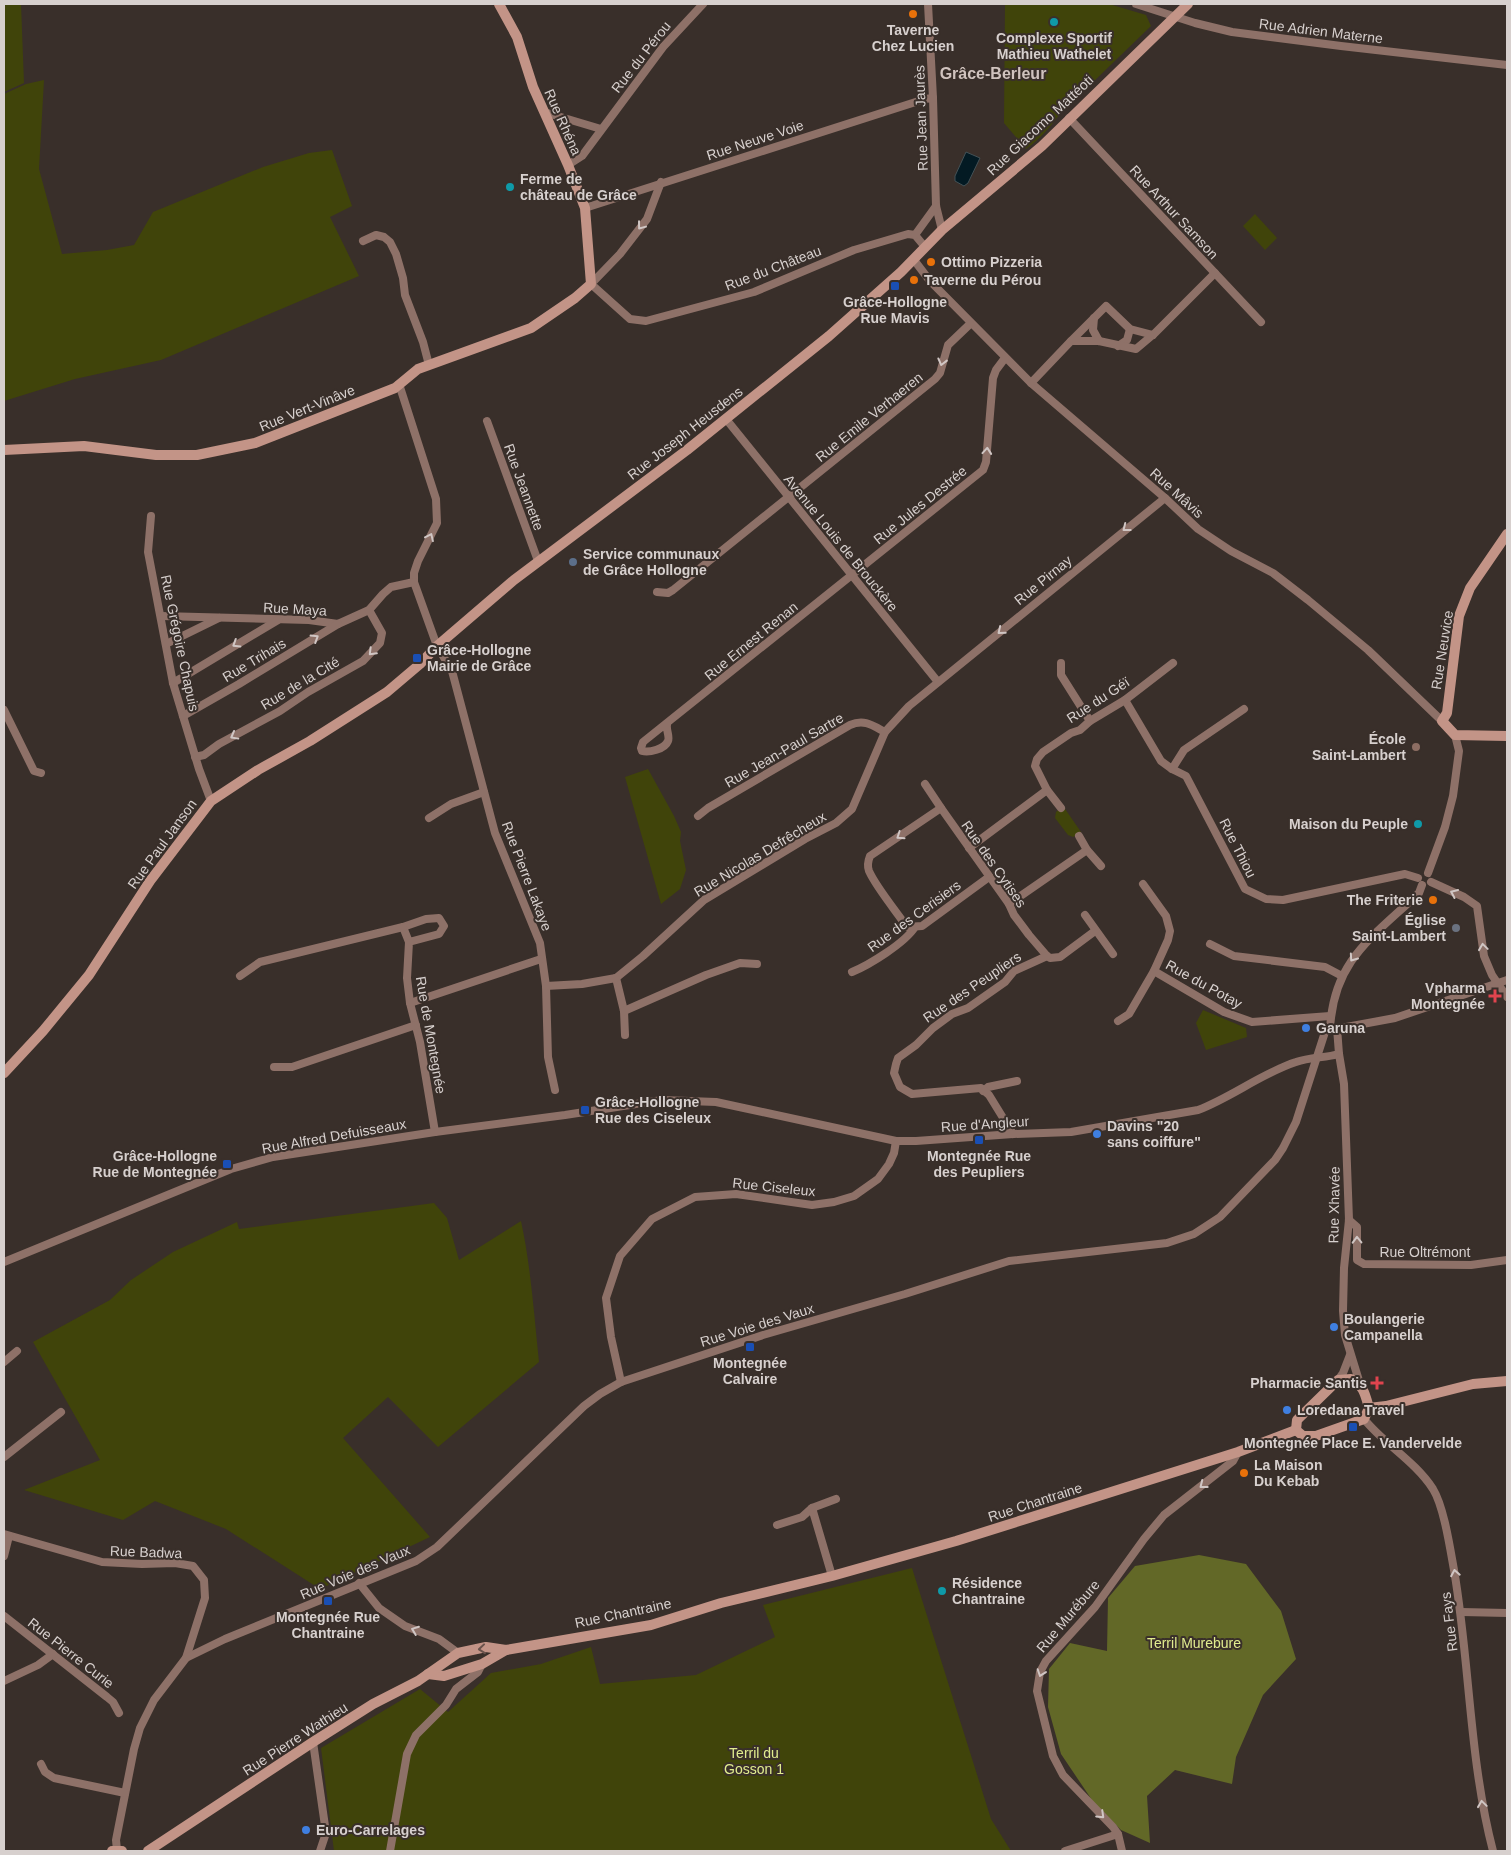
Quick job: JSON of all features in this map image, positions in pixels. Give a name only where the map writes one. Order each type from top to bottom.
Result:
[{"type":"street","name":"Rue Rhéna","points":[[499,4],[517,37],[532,87],[568,164],[585,208],[591,284]]},
{"type":"street","name":"Rue du Pérou","points":[[568,164],[582,156],[663,47],[703,4]]},
{"type":"street","name":"Rue Jean Jaurès","points":[[928,4],[936,206],[942,230]]},
{"type":"street","name":"Rue Adrien Materne","points":[[1136,4],[1175,17],[1232,32],[1507,65]]},
{"type":"street","name":"Rue Giacomo Mattéoti","points":[[942,230],[1032,154],[1188,4]]},
{"type":"street","name":"Rue Neuve Voie","points":[[585,208],[661,182],[933,98]]},
{"type":"street","points":[[544,112],[601,129]]},
{"type":"street","name":"Rue Arthur Samson","points":[[1069,118],[1261,322]]},
{"type":"street","points":[[591,284],[620,254],[647,219],[661,182]]},
{"type":"street","points":[[925,247],[915,235],[936,206]]},
{"type":"street","name":"Rue Joseph Heusdens","points":[[437,646],[538,561],[726,419],[860,310],[914,260],[942,230]]},
{"type":"street","name":"Rue du Château","points":[[591,284],[630,319],[646,321],[754,292],[854,250],[908,234],[915,235]]},
{"type":"street","points":[[363,240],[376,235],[384,237],[390,242],[396,254],[403,278],[405,295],[424,342],[429,365]]},
{"type":"street","name":"Rue Mâvis","points":[[914,260],[930,281],[970,324],[1031,383],[1165,498],[1198,529],[1231,551],[1273,573],[1308,600],[1368,650],[1442,721]]},
{"type":"street","points":[[1071,341],[1099,341],[1136,349],[1153,335],[1215,273]]},
{"type":"street","name":"Rue Vert-Vinâve","points":[[4,450],[84,446],[156,454],[197,455],[255,443],[394,388],[418,368],[531,328],[575,298],[591,284]]},
{"type":"street","points":[[1031,383],[1106,306],[1130,329],[1153,335]]},
{"type":"street","points":[[1094,318],[1093,330],[1099,341]]},
{"type":"street","name":"Rue Emile Verhaeren","points":[[657,592],[668,593],[673,590],[935,379],[940,373],[948,345],[970,324]]},
{"type":"street","points":[[1118,346],[1127,340],[1130,329]]},
{"type":"street","name":"Rue Jules Destrée","points":[[852,576],[983,470],[986,462],[993,378],[996,370],[1006,358]]},
{"type":"street","points":[[399,384],[436,499],[437,523],[418,561],[414,573],[414,582]]},
{"type":"street","name":"Avenue Louis de Brouckère","points":[[726,419],[938,682]]},
{"type":"street","name":"Rue Jeannette","points":[[487,421],[538,561]]},
{"type":"street","name":"Rue Pirnay","points":[[938,682],[1165,498]]},
{"type":"street","name":"Rue Grégoire Chapuis","points":[[151,516],[148,552],[173,683],[211,801]]},
{"type":"street","name":"Rue Neuvice","points":[[1442,721],[1447,713],[1459,616],[1470,588],[1507,534]]},
{"type":"street","name":"Rue Ernest Renan","points":[[667,725],[852,576]]},
{"type":"street","name":"Rue Maya","points":[[161,616],[309,620],[338,624],[369,610],[391,587],[414,582]]},
{"type":"street","name":"Rue Pierre Lakaye","points":[[414,582],[437,646],[452,671],[496,832],[540,943],[546,986],[548,1057],[555,1090]]},
{"type":"street","name":"Rue de la Cité","points":[[196,757],[204,755],[219,744],[280,711],[308,692],[363,661],[380,644],[382,633],[369,610]]},
{"type":"street","points":[[166,644],[221,617]]},
{"type":"street","points":[[173,683],[278,620]]},
{"type":"street","name":"Rue Trihais","points":[[183,716],[338,624]]},
{"type":"street","name":"Rue Paul Janson","points":[[4,1073],[43,1031],[89,975],[150,880],[211,801],[258,770],[310,741],[387,692],[420,664],[437,646]]},
{"type":"street","points":[[1061,663],[1061,675],[1090,721]]},
{"type":"street","name":"Rue du Géï","points":[[1047,790],[1035,766],[1037,759],[1043,752],[1125,700],[1173,663]]},
{"type":"street","name":"Rue Nicolas Defrêcheux","points":[[546,986],[582,984],[616,978],[644,956],[704,900],[779,854],[836,823],[852,809],[885,732],[909,706],[938,682]]},
{"type":"street","name":"Rue Thiou","points":[[1125,700],[1161,761],[1186,776],[1245,889],[1266,899],[1283,900],[1405,874],[1420,882]]},
{"type":"street","points":[[1172,769],[1184,750],[1244,709]]},
{"type":"street","points":[[4,710],[34,771],[41,773]]},
{"type":"street","points":[[1428,873],[1445,827],[1453,796],[1460,751],[1455,735],[1442,721]]},
{"type":"street","name":"Rue Jean-Paul Sartre","points":[[698,816],[708,808],[855,723],[866,722],[885,732]]},
{"type":"street","points":[[1455,735],[1507,736]]},
{"type":"street","name":"Rue des Cytises","points":[[925,784],[1024,928],[1047,956]]},
{"type":"street","points":[[969,848],[1047,790],[1061,808]]},
{"type":"street","points":[[429,818],[451,804],[484,792]]},
{"type":"street","points":[[915,927],[907,927],[868,870],[868,861],[870,856],[941,808]]},
{"type":"street","points":[[1079,836],[1100,866]]},
{"type":"street","points":[[1009,904],[1087,850]]},
{"type":"street","points":[[1428,873],[1422,873],[1420,882],[1426,886],[1431,882]]},
{"type":"street","points":[[1428,873],[1431,877],[1431,882]]},
{"type":"street","name":"Rue des Cerisiers","points":[[852,972],[872,962],[911,934],[915,927],[922,926],[989,877]]},
{"type":"street","name":"Rue Xhavée","points":[[1360,1384],[1360,1378],[1350,1355],[1345,1335],[1343,1311],[1344,1268],[1349,1220],[1344,1084],[1331,1030],[1330,1016],[1342,976],[1356,954],[1371,936],[1418,893],[1420,882]]},
{"type":"street","points":[[1431,882],[1464,897],[1476,906],[1484,956],[1492,975],[1507,998]]},
{"type":"street","name":"Rue du Potay","points":[[1118,1021],[1129,1014],[1154,971],[1168,940],[1169,923],[1166,916],[1143,884]]},
{"type":"street","points":[[1085,915],[1113,954]]},
{"type":"street","points":[[240,976],[260,962],[403,927],[426,919],[439,918],[444,926],[439,934],[409,942]]},
{"type":"street","name":"Rue de Montegnée","points":[[403,927],[409,942],[407,978],[410,1003],[420,1042],[434,1132]]},
{"type":"street","name":"Rue des Peupliers","points":[[1017,1081],[988,1087],[983,1090],[981,1088],[912,1094],[900,1087],[894,1074],[898,1058],[916,1045],[932,1028],[952,1014],[968,1008],[1006,982],[1014,971],[1047,956],[1050,958],[1060,957],[1095,931]]},
{"type":"street","points":[[1210,944],[1234,956],[1325,967],[1342,976]]},
{"type":"street","points":[[410,1003],[541,960]]},
{"type":"street","points":[[624,1011],[706,974],[740,963],[757,964]]},
{"type":"street","name":"Rue du Potay","points":[[1154,971],[1224,1012],[1252,1022],[1330,1016]]},
{"type":"street","points":[[616,978],[624,1011],[625,1035]]},
{"type":"street","points":[[1331,1030],[1395,1018],[1498,985],[1507,980]]},
{"type":"street","points":[[274,1067],[292,1067],[416,1025]]},
{"type":"street","name":"Rue Voie des Vaux","points":[[186,1658],[225,1639],[416,1561],[437,1547],[584,1406],[621,1382],[763,1335],[905,1294],[1009,1261],[1167,1243],[1194,1234],[1220,1217],[1275,1160],[1296,1122],[1320,1047],[1331,1030]]},
{"type":"street","name":"Rue d'Angleur","points":[[625,1106],[662,1100],[716,1102],[896,1141],[1071,1132],[1198,1110],[1216,1103],[1282,1067],[1318,1057],[1338,1054]]},
{"type":"street","points":[[983,1090],[989,1095],[1013,1134]]},
{"type":"street","name":"Rue Alfred Defuisseaux","points":[[4,1262],[231,1169],[273,1157],[434,1132],[625,1106]]},
{"type":"street","name":"Rue Ciseleux","points":[[621,1382],[611,1337],[606,1298],[620,1256],[652,1219],[696,1196],[736,1194],[812,1205],[834,1202],[854,1196],[878,1179],[889,1164],[894,1153],[896,1141]]},
{"type":"street","name":"Rue Oltrémont","points":[[1349,1220],[1357,1227],[1358,1260],[1364,1264],[1471,1265],[1507,1260]]},
{"type":"street","points":[[4,1362],[17,1351]]},
{"type":"street","points":[[1338,1380],[1350,1379],[1360,1384],[1369,1408],[1364,1419],[1316,1436],[1303,1436],[1296,1430],[1298,1420],[1344,1373],[1350,1355]]},
{"type":"street","points":[[1369,1408],[1386,1406],[1473,1384],[1507,1381]]},
{"type":"street","points":[[4,1457],[61,1412]]},
{"type":"street","name":"Rue Fays","points":[[1364,1419],[1373,1430],[1417,1469],[1434,1490],[1444,1521],[1462,1612],[1477,1767],[1484,1818],[1493,1851]]},
{"type":"street","name":"Rue Chantraine","points":[[458,1653],[486,1648],[506,1650],[651,1625],[721,1603],[832,1576],[956,1541],[1242,1450],[1296,1430]]},
{"type":"street","name":"Rue Murébure","points":[[1122,1851],[1118,1834],[1063,1775],[1053,1756],[1037,1691],[1040,1672],[1046,1660],[1095,1607],[1144,1539],[1164,1515],[1233,1461],[1242,1450]]},
{"type":"street","points":[[777,1525],[802,1517],[812,1508],[836,1499]]},
{"type":"street","points":[[812,1508],[832,1576]]},
{"type":"street","points":[[4,1556],[7,1535]]},
{"type":"street","name":"Rue Badwa","points":[[7,1535],[102,1562],[175,1563],[193,1566],[204,1580],[205,1598],[186,1658]]},
{"type":"street","points":[[359,1583],[379,1608],[405,1626],[439,1639],[458,1653],[455,1671],[456,1689]]},
{"type":"street","points":[[1462,1612],[1507,1613]]},
{"type":"street","name":"Rue Pierre Curie","points":[[4,1616],[113,1702],[119,1713]]},
{"type":"street","name":"Rue Chantraine","points":[[428,1674],[444,1676],[482,1664],[506,1650]]},
{"type":"street","name":"Rue Pierre Wathieu","points":[[148,1851],[373,1704],[428,1674],[458,1653]]},
{"type":"street","points":[[4,1681],[38,1665],[52,1654]]},
{"type":"street","points":[[117,1851],[116,1840],[134,1749],[145,1716],[166,1683],[186,1658]]},
{"type":"street","name":"Rue Chantraine","points":[[390,1851],[407,1754],[416,1735],[446,1705],[456,1689],[478,1672],[482,1664]]},
{"type":"street","points":[[314,1742],[326,1833],[320,1851]]},
{"type":"street","points":[[41,1764],[45,1772],[54,1778],[125,1793]]},
{"type":"street","points":[[1065,1851],[1118,1834]]},
{"type":"green space","points":[[4,4],[21,4],[24,83],[4,92]]},
{"type":"green space","points":[[1005,4],[1109,4],[1146,15],[1151,26],[1026,149],[1004,123]]},
{"type":"green space","points":[[44,80],[39,169],[62,254],[107,250],[134,245],[153,212],[263,167],[309,153],[332,150],[352,206],[330,217],[359,276],[161,360],[75,379],[4,401],[4,94],[26,84]]},
{"type":"green space","points":[[1255,214],[1277,238],[1265,250],[1243,226]]},
{"type":"green space","points":[[648,769],[681,832],[680,841],[686,870],[680,889],[661,904],[625,777]]},
{"type":"green space","points":[[1063,806],[1081,832],[1073,837],[1068,835],[1055,818],[1056,812]]},
{"type":"green space","points":[[1203,1010],[1246,1028],[1247,1037],[1206,1050],[1196,1023]]},
{"type":"green space","points":[[434,1203],[447,1218],[459,1260],[521,1221],[530,1273],[539,1362],[438,1447],[388,1397],[343,1438],[430,1537],[320,1589],[226,1529],[155,1501],[123,1520],[24,1490],[100,1460],[33,1342],[110,1300],[131,1280],[173,1252],[237,1222],[239,1229]]},
{"type":"green space","name":"Terril Murebure","points":[[1199,1555],[1246,1564],[1281,1611],[1296,1659],[1263,1695],[1236,1757],[1232,1784],[1175,1770],[1147,1796],[1150,1843],[1121,1830],[1094,1803],[1061,1754],[1048,1707],[1049,1669],[1070,1643],[1107,1651],[1108,1598],[1135,1566]]},
{"type":"green space","name":"Terril du Gosson 1","points":[[912,1568],[991,1819],[1011,1851],[334,1851],[321,1748],[420,1689],[448,1712],[491,1673],[541,1664],[591,1647],[600,1684],[696,1675],[775,1637],[763,1605]]},
{"type":"water","points":[[966,152],[980,158],[968,183],[964,186],[955,181],[955,176]]},
{"type":"place","name":"Taverne Chez Lucien","points":[[913,14]]},
{"type":"place","name":"Complexe Sportif Mathieu Wathelet","points":[[1054,22]]},
{"type":"place","name":"Ferme de château de Grâce","points":[[510,187]]},
{"type":"place","name":"Ottimo Pizzeria","points":[[931,262]]},
{"type":"place","name":"Taverne du Pérou","points":[[914,280]]},
{"type":"place","name":"Grâce-Hollogne Rue Mavis","points":[[895,286]]},
{"type":"place","name":"Service communaux de Grâce Hollogne","points":[[573,562]]},
{"type":"place","name":"Grâce-Hollogne Mairie de Grâce","points":[[417,658]]},
{"type":"place","name":"École Saint-Lambert","points":[[1416,747]]},
{"type":"place","name":"Maison du Peuple","points":[[1418,824]]},
{"type":"place","name":"The Friterie","points":[[1433,900]]},
{"type":"place","name":"Église Saint-Lambert","points":[[1456,928]]},
{"type":"place","name":"Vpharma Montegnée","points":[[1495,996]]},
{"type":"place","name":"Garuna","points":[[1306,1028]]},
{"type":"place","name":"Grâce-Hollogne Rue des Ciseleux","points":[[585,1110]]},
{"type":"place","name":"Davins \"20 sans coiffure\"","points":[[1097,1134]]},
{"type":"place","name":"Montegnée Rue des Peupliers","points":[[979,1140]]},
{"type":"place","name":"Grâce-Hollogne Rue de Montegnée","points":[[227,1164]]},
{"type":"place","name":"Boulangerie Campanella","points":[[1334,1327]]},
{"type":"place","name":"Montegnée Calvaire","points":[[750,1347]]},
{"type":"place","name":"Pharmacie Santis","points":[[1377,1383]]},
{"type":"place","name":"Loredana Travel","points":[[1287,1410]]},
{"type":"place","name":"Montegnée Place E. Vandervelde","points":[[1353,1427]]},
{"type":"place","name":"La Maison Du Kebab","points":[[1244,1473]]},
{"type":"place","name":"Résidence Chantraine","points":[[942,1591]]},
{"type":"place","name":"Montegnée Rue Chantraine","points":[[328,1601]]},
{"type":"place","name":"Euro-Carrelages","points":[[306,1830]]},
{"type":"district","name":"Grâce-Berleur","points":[[993,73]]}]
